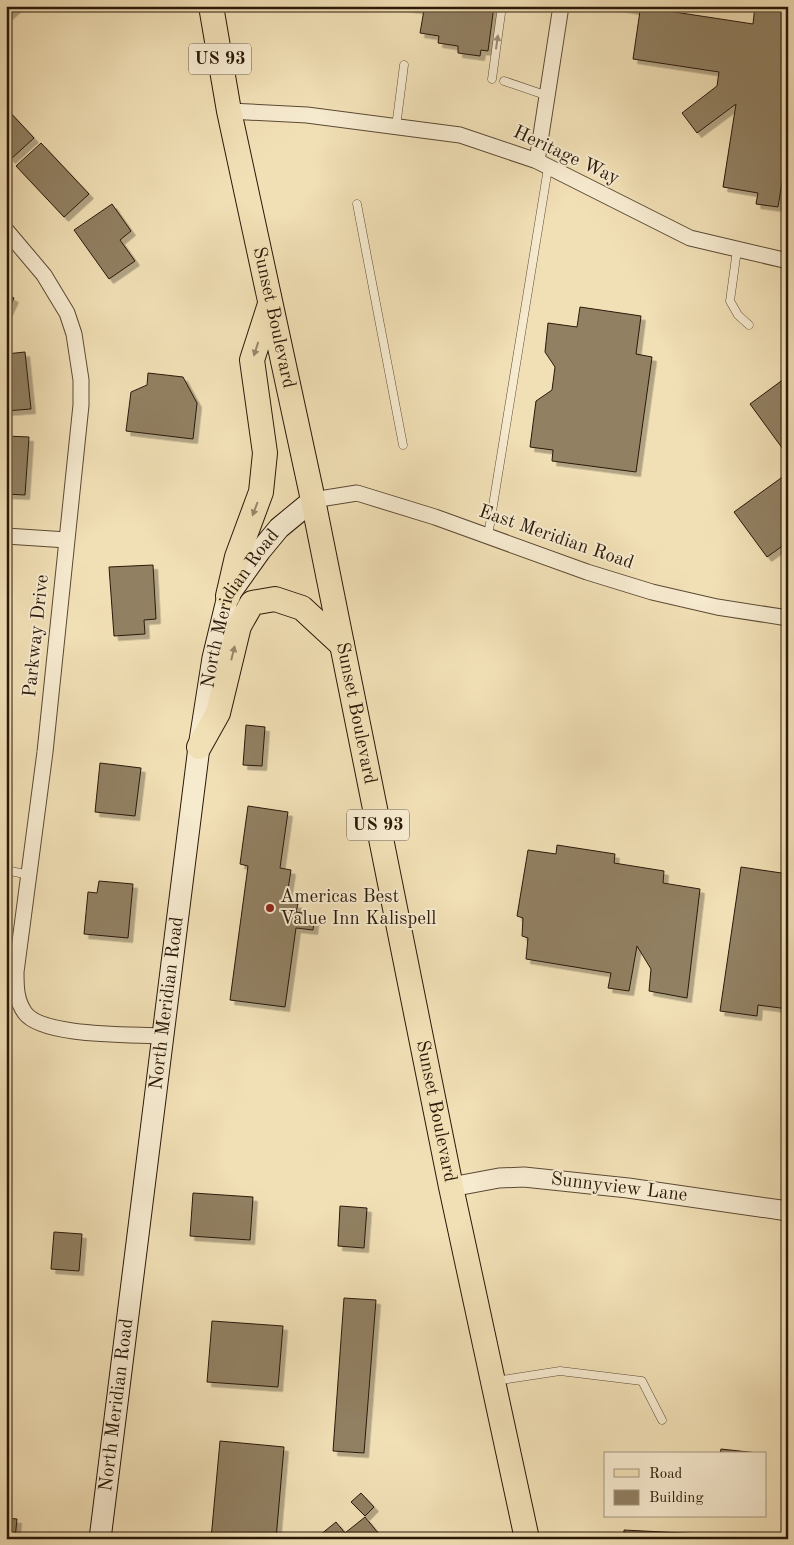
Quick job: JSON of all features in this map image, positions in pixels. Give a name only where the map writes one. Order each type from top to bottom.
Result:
[{"type":"main road","name":"Sunset Boulevard","points":[[211,6],[229,111],[313,500],[451,1187],[527,1539]]},
{"type":"main road","points":[[228,596],[237,557],[261,492],[265,453],[252,360],[270,303]]},
{"type":"main road","name":"North Meridian Road","points":[[100,1539],[199,747],[213,658],[228,596],[279,528],[313,500]]},
{"type":"main road","points":[[199,747],[218,713],[239,626],[252,603],[275,599],[302,608],[342,645]]},
{"type":"street","points":[[543,164],[548,96],[561,6]]},
{"type":"street","name":"Heritage Way","points":[[229,111],[307,115],[460,135],[543,164],[690,238],[788,261]]},
{"type":"street","name":"Parkway Drive","points":[[6,230],[44,275],[67,313],[79,356],[81,405],[45,752],[16,972],[16,992],[26,1014],[34,1021],[46,1026],[69,1031],[163,1036]]},
{"type":"street","name":"East Meridian Road","points":[[313,500],[357,493],[488,536],[587,572],[652,592],[717,607],[788,618]]},
{"type":"street","points":[[6,536],[67,540]]},
{"type":"street","name":"Sunnyview Lane","points":[[451,1187],[499,1178],[524,1177],[628,1188],[788,1211]]},
{"type":"lane","points":[[492,79],[502,6]]},
{"type":"lane","points":[[396,127],[404,65]]},
{"type":"lane","points":[[504,80],[548,96]]},
{"type":"lane","points":[[488,536],[543,164]]},
{"type":"lane","points":[[357,204],[403,445]]},
{"type":"lane","points":[[738,250],[730,301],[738,316],[749,325]]},
{"type":"lane","points":[[6,870],[29,875]]},
{"type":"lane","points":[[493,1381],[560,1371],[642,1381],[662,1420]]},
{"type":"building","points":[[6,6],[18,6],[6,17]]},
{"type":"building","points":[[396,6],[494,6],[488,51],[481,50],[480,56],[458,53],[458,46],[438,43],[439,36],[420,33],[424,10]]},
{"type":"building","points":[[613,6],[668,6],[668,11],[753,24],[755,6],[788,6],[788,146],[778,207],[756,204],[758,193],[723,187],[736,104],[697,133],[682,113],[717,86],[719,72],[633,59],[640,11]]},
{"type":"building","points":[[6,108],[34,138],[11,159],[6,154]]},
{"type":"building","points":[[41,143],[89,194],[64,217],[16,166]]},
{"type":"building","points":[[112,204],[131,231],[120,240],[135,261],[109,279],[74,230]]},
{"type":"building","points":[[6,294],[14,298],[6,315]]},
{"type":"building","points":[[580,307],[641,316],[636,354],[652,357],[636,472],[552,461],[553,450],[530,447],[536,401],[552,390],[555,367],[545,352],[548,323],[577,327]]},
{"type":"building","points":[[25,352],[31,409],[6,411],[6,354]]},
{"type":"building","points":[[148,373],[183,377],[197,403],[193,439],[126,431],[131,392],[147,385]]},
{"type":"building","points":[[788,376],[788,456],[750,404]]},
{"type":"building","points":[[6,436],[29,437],[25,495],[6,494]]},
{"type":"building","points":[[788,473],[788,542],[767,557],[734,512]]},
{"type":"building","points":[[153,565],[156,619],[144,620],[145,634],[114,636],[109,567]]},
{"type":"building","points":[[246,725],[265,727],[262,766],[243,765]]},
{"type":"building","points":[[100,763],[141,768],[135,816],[95,812]]},
{"type":"building","name":"Americas Best Value Inn Kalispell","points":[[248,806],[288,812],[280,868],[291,870],[286,902],[298,904],[296,912],[315,915],[313,930],[296,928],[285,1007],[230,1000],[248,866],[240,864]]},
{"type":"building","points":[[557,845],[615,854],[614,863],[664,871],[663,883],[700,889],[687,998],[649,991],[651,969],[637,946],[629,991],[608,988],[611,973],[526,959],[528,938],[522,936],[523,918],[517,916],[528,850],[556,854]]},
{"type":"building","points":[[741,867],[788,874],[788,1009],[758,1005],[757,1016],[720,1011]]},
{"type":"building","points":[[99,881],[133,884],[128,938],[84,934],[88,892],[97,893]]},
{"type":"building","points":[[193,1193],[253,1197],[250,1240],[190,1236]]},
{"type":"building","points":[[340,1206],[367,1208],[364,1248],[338,1246]]},
{"type":"building","points":[[54,1232],[82,1234],[79,1271],[51,1269]]},
{"type":"building","points":[[344,1298],[376,1300],[364,1453],[333,1451]]},
{"type":"building","points":[[212,1321],[283,1326],[278,1387],[207,1382]]},
{"type":"building","points":[[220,1441],[284,1447],[276,1539],[211,1539]]},
{"type":"building","points":[[721,1449],[749,1452],[720,1452]]},
{"type":"building","points":[[361,1493],[374,1507],[365,1516],[351,1502]]},
{"type":"building","points":[[365,1517],[383,1539],[315,1539],[336,1522],[345,1533]]},
{"type":"building","points":[[6,1518],[17,1519],[15,1539],[6,1539]]},
{"type":"building","points":[[624,1530],[702,1534],[702,1539],[624,1539]]},
{"type":"place","name":"Americas Best Value Inn Kalispell","points":[[270,908]]}]
